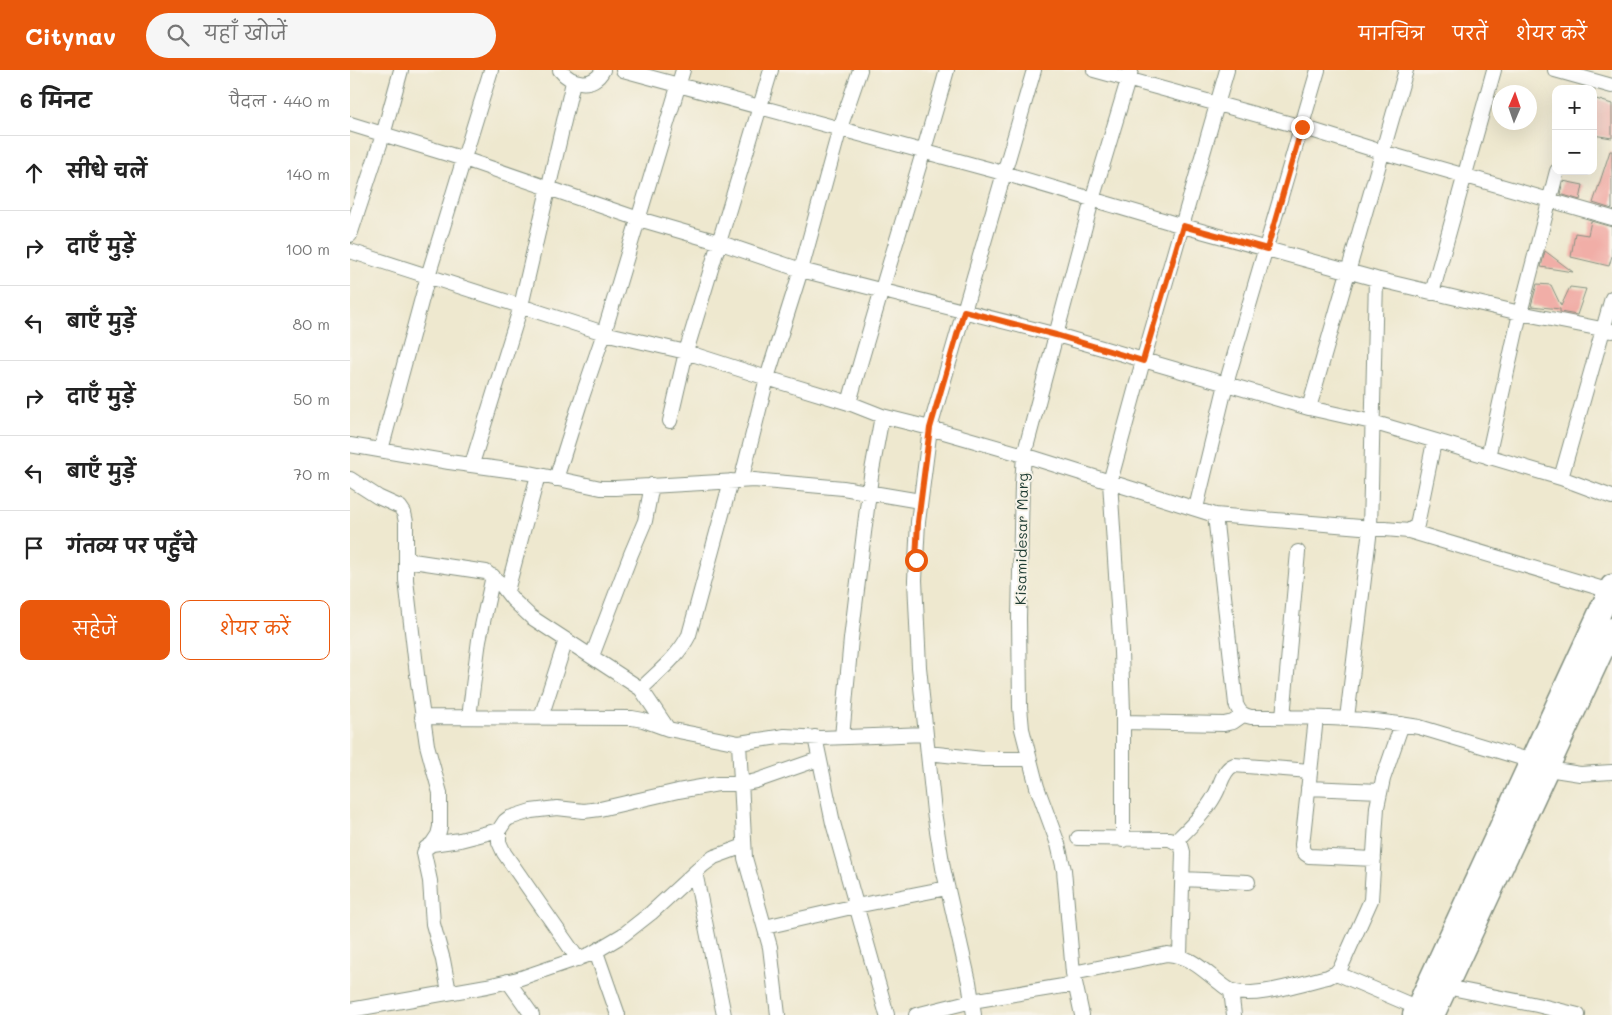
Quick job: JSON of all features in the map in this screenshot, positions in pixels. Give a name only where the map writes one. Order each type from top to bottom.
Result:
[{"type":"main road","points":[[1422,1013],[1446,987],[1540,765],[1611,588]]},
{"type":"main road","points":[[1422,1013],[1540,765],[1612,629]]},
{"type":"street","points":[[350,235],[383,134],[401,70]]},
{"type":"street","points":[[381,450],[428,276],[491,70]]},
{"type":"street","points":[[560,70],[565,77],[573,82],[583,83],[592,81],[603,70]]},
{"type":"street","points":[[622,70],[1003,173],[1348,272],[1520,313],[1608,330]]},
{"type":"street","points":[[556,479],[604,332],[683,70]]},
{"type":"street","points":[[670,422],[686,352],[771,70]]},
{"type":"street","points":[[641,689],[676,655],[689,635],[801,270],[840,128],[860,70]]},
{"type":"street","points":[[849,402],[880,291],[924,152],[947,70]]},
{"type":"street","points":[[974,1015],[947,888],[934,812],[919,667],[915,580],[920,501],[930,428],[1034,70]]},
{"type":"street","points":[[1094,70],[1129,75],[1465,177],[1612,218]]},
{"type":"street","points":[[1123,840],[1123,722],[1110,482],[1227,70]]},
{"type":"street","points":[[1196,508],[1226,384],[1318,70]]},
{"type":"street","points":[[1309,408],[1406,70]]},
{"type":"street","points":[[1432,293],[1494,70]]},
{"type":"street","points":[[1555,70],[1612,86]]},
{"type":"street","name":"Kisamidesar Marg","points":[[1082,1015],[1074,979],[1064,870],[1058,844],[1045,812],[1029,759],[1022,729],[1019,618],[1022,484],[1024,455],[1092,200],[1129,75]]},
{"type":"street","points":[[472,464],[521,306],[573,82]]},
{"type":"street","points":[[350,124],[550,187],[639,219],[718,242],[801,270],[1056,335],[1309,408],[1372,422],[1434,442],[1561,478],[1612,498]]},
{"type":"street","points":[[1488,457],[1520,313],[1557,175]]},
{"type":"street","points":[[350,251],[604,332],[686,352],[849,402],[882,416],[1024,455],[1215,515],[1409,531],[1611,588]]},
{"type":"street","points":[[1347,718],[1370,529],[1376,279]]},
{"type":"street","points":[[1561,478],[1608,330],[1612,298]]},
{"type":"street","points":[[842,737],[851,639],[869,492],[882,416]]},
{"type":"street","points":[[1409,531],[1417,525],[1434,442]]},
{"type":"street","points":[[350,444],[538,475],[601,488],[736,481],[818,486],[920,501]]},
{"type":"street","points":[[507,592],[538,475]]},
{"type":"street","points":[[350,479],[378,497],[400,507],[404,513],[407,534],[408,601],[422,717],[427,745],[440,793],[440,826],[438,835],[424,853],[430,880],[433,924],[449,992]]},
{"type":"street","points":[[592,656],[631,554],[646,521],[652,485]]},
{"type":"street","points":[[1215,515],[1236,704],[1243,715],[1250,717],[1347,718],[1402,724],[1419,727],[1540,765],[1580,774],[1612,772]]},
{"type":"street","points":[[1283,717],[1298,552]]},
{"type":"street","points":[[406,560],[478,569],[493,576],[526,613],[641,689],[668,730]]},
{"type":"street","points":[[469,717],[479,640],[493,576]]},
{"type":"street","points":[[541,718],[566,640]]},
{"type":"street","points":[[1123,722],[1224,724],[1233,722],[1243,715]]},
{"type":"street","points":[[422,717],[632,718],[643,720],[668,730],[739,743],[774,736],[815,738],[926,734]]},
{"type":"street","points":[[1316,718],[1302,845],[1305,854],[1374,859]]},
{"type":"street","points":[[916,1015],[1074,979],[1167,954],[1180,955],[1231,991],[1241,993],[1257,993],[1328,977],[1336,973],[1345,958],[1371,900],[1377,807],[1380,790],[1402,724]]},
{"type":"street","points":[[815,738],[833,823],[887,1015]]},
{"type":"street","points":[[739,743],[744,846],[752,889],[765,927],[771,956],[778,1015]]},
{"type":"street","points":[[928,753],[983,760],[1029,759]]},
{"type":"street","points":[[578,959],[510,864],[499,842],[499,830],[505,821],[531,811],[557,808],[592,810],[694,788],[718,784],[742,784],[777,775],[819,760]]},
{"type":"street","points":[[1176,842],[1214,797],[1229,767],[1234,765],[1310,771]]},
{"type":"street","points":[[1308,788],[1380,790]]},
{"type":"street","points":[[432,844],[460,840],[499,830]]},
{"type":"street","points":[[1078,838],[1123,840],[1170,839],[1181,845],[1183,852],[1180,955]]},
{"type":"street","points":[[350,1010],[377,1011],[449,992],[508,981],[596,952],[623,935],[651,913],[714,857],[744,846]]},
{"type":"street","points":[[695,872],[724,1015]]},
{"type":"street","points":[[1182,879],[1248,882]]},
{"type":"street","points":[[765,927],[947,888]]},
{"type":"street","points":[[596,952],[618,1015]]},
{"type":"street","points":[[1336,973],[1422,1013]]},
{"type":"street","points":[[508,981],[532,1015]]},
{"type":"street","points":[[1446,987],[1578,1015]]},
{"type":"street","points":[[1231,991],[1234,1015]]},
{"type":"building","points":[[1597,99],[1612,104],[1612,138],[1597,136]]},
{"type":"building","points":[[1610,151],[1612,151],[1612,209],[1593,203]]},
{"type":"building","points":[[1563,181],[1583,185],[1580,200],[1560,194]]},
{"type":"building","points":[[1591,221],[1612,227],[1612,256],[1609,266],[1571,257],[1575,233],[1588,235]]},
{"type":"building","points":[[1545,251],[1573,272],[1541,267]]},
{"type":"building","points":[[1537,284],[1551,285],[1561,306],[1570,287],[1586,289],[1577,315],[1560,312],[1560,309],[1531,306]]},
{"type":"route","points":[[916,560],[918,522],[930,428],[964,311],[1056,335],[1143,361],[1183,226],[1267,249],[1302,127]]}]
